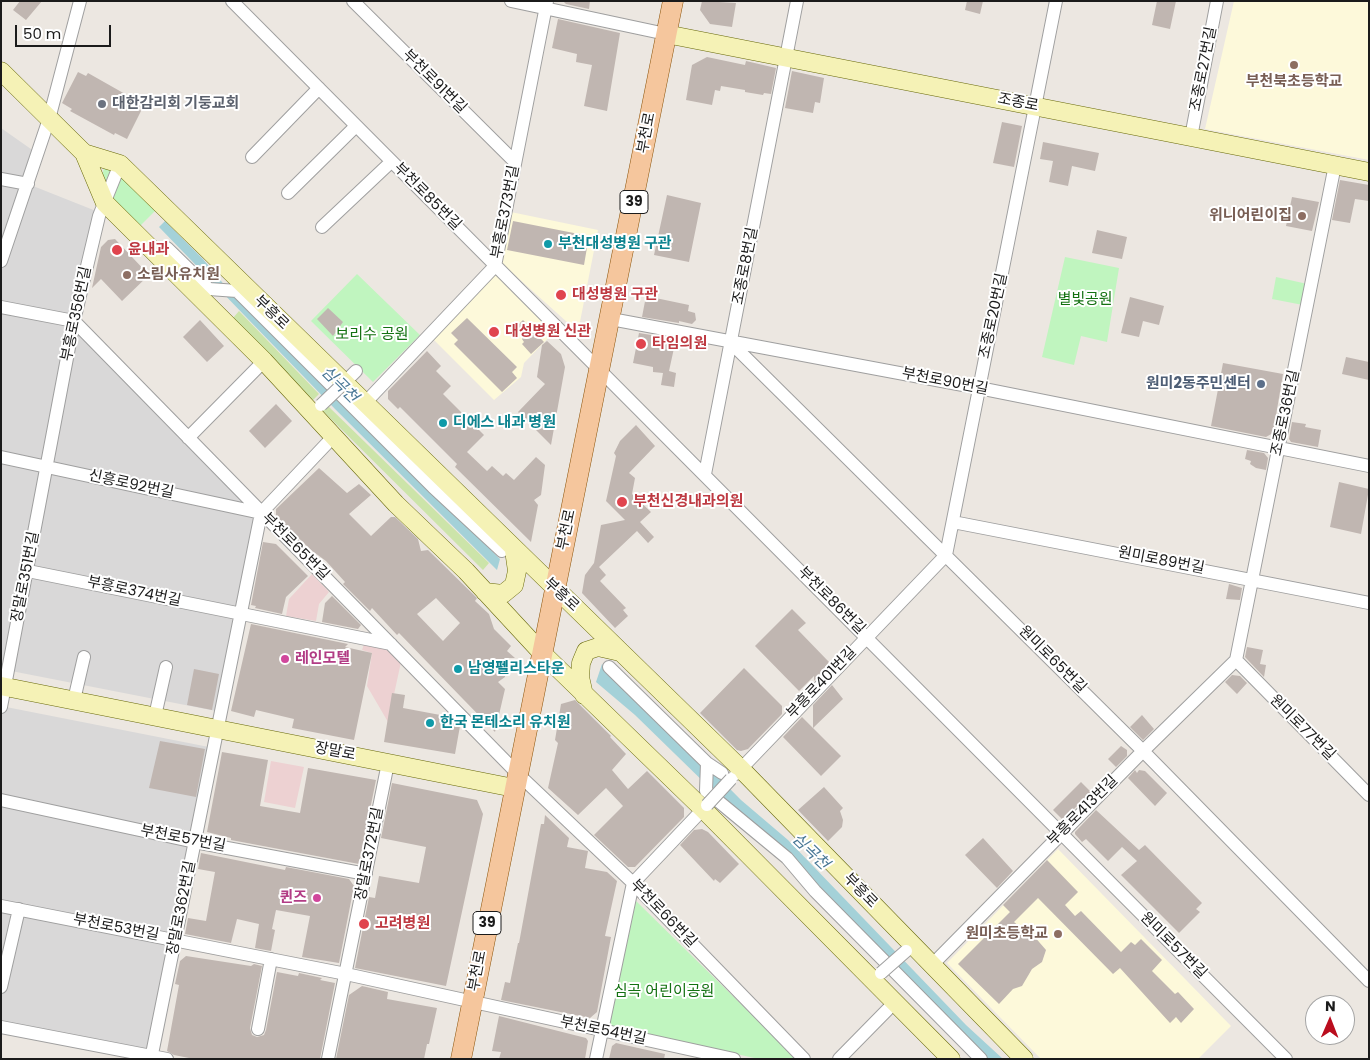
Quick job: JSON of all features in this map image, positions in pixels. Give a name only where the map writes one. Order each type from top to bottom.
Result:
[{"type":"main road","name":"부천로","points":[[460,1059],[541,652],[601,369],[673,1]]},
{"type":"street","points":[[1,260],[49,119],[80,1]]},
{"type":"street","name":"부천로85번길","points":[[232,1],[495,266],[601,369]]},
{"type":"street","name":"부천로91번길","points":[[353,1],[516,162]]},
{"type":"street","points":[[511,1],[547,5],[666,34]]},
{"type":"street","name":"조종로8번길","points":[[705,474],[797,1]]},
{"type":"street","name":"조종로20번길","points":[[946,555],[1056,1]]},
{"type":"street","name":"조종로27번길","points":[[1191,137],[1218,1]]},
{"type":"street","name":"부흥로373번길","points":[[364,404],[495,266],[547,5]]},
{"type":"street","name":"조종로","points":[[666,34],[1369,172]]},
{"type":"street","name":"부흥로","points":[[1,71],[84,153],[104,203],[264,361],[316,409],[333,437],[396,504],[485,592],[584,695],[877,977],[895,1002],[950,1059]]},
{"type":"street","points":[[252,157],[319,88]]},
{"type":"street","points":[[288,193],[356,126]]},
{"type":"street","name":"부흥로","points":[[84,153],[120,164],[342,385],[364,404],[508,551],[554,589],[741,769],[909,948],[932,965],[1024,1059]]},
{"type":"street","points":[[322,227],[392,162]]},
{"type":"street","name":"부흥로356번길","points":[[47,467],[74,321],[104,203],[120,164]]},
{"type":"street","name":"조종로36번길","points":[[1236,660],[1335,165]]},
{"type":"street","points":[[1,179],[28,184]]},
{"type":"street","points":[[167,248],[209,289],[237,291],[433,487],[508,551],[517,571],[514,585],[503,594],[485,592]]},
{"type":"street","points":[[249,303],[271,319],[342,385]]},
{"type":"street","points":[[1,307],[74,321]]},
{"type":"street","name":"부천로90번길","points":[[611,319],[979,388],[1369,466]]},
{"type":"street","name":"부천로65번길","points":[[74,321],[261,514],[391,644],[516,781]]},
{"type":"street","name":"원미로65번길","points":[[731,343],[1142,750],[1369,981]]},
{"type":"street","points":[[188,438],[264,361]]},
{"type":"street","name":"부천로86번길","points":[[601,369],[1061,833]]},
{"type":"street","points":[[316,409],[356,371]]},
{"type":"street","points":[[218,729],[261,514],[333,437]]},
{"type":"street","name":"신흥로92번길","points":[[1,457],[261,514]]},
{"type":"street","name":"장말로351번길","points":[[1,707],[3,686],[28,570],[47,467]]},
{"type":"street","name":"원미로89번길","points":[[953,522],[1369,603]]},
{"type":"street","name":"부흥로401번길","points":[[633,883],[946,555]]},
{"type":"street","name":"부흥로374번길","points":[[28,570],[391,644]]},
{"type":"street","points":[[584,695],[580,676],[581,663],[586,651],[598,647],[621,652]]},
{"type":"street","points":[[74,700],[84,657]]},
{"type":"street","name":"부흥로413번길","points":[[932,965],[1142,750],[1236,660]]},
{"type":"street","name":"원미로77번길","points":[[1236,660],[1369,795]]},
{"type":"street","points":[[155,716],[166,666]]},
{"type":"street","points":[[609,666],[707,763],[722,773]]},
{"type":"street","name":"장말로","points":[[3,686],[388,763],[516,781]]},
{"type":"street","name":"장말로362번길","points":[[152,1057],[218,729]]},
{"type":"street","name":"장말로372번길","points":[[328,1059],[388,763]]},
{"type":"street","points":[[707,763],[706,790],[787,858],[815,891],[981,1059]]},
{"type":"street","name":"부천로66번길","points":[[516,781],[633,883],[804,1059]]},
{"type":"street","name":"부천로57번길","points":[[1,800],[195,842],[366,874]]},
{"type":"street","name":"원미로57번길","points":[[1061,833],[1286,1059]]},
{"type":"street","points":[[596,1059],[633,883]]},
{"type":"street","name":"부천로53번길","points":[[1,906],[346,974],[472,1002]]},
{"type":"street","points":[[1,987],[19,909]]},
{"type":"street","points":[[877,977],[909,948]]},
{"type":"street","points":[[258,1029],[271,959]]},
{"type":"street","name":"부천로54번길","points":[[472,1002],[602,1032],[734,1059]]},
{"type":"street","points":[[839,1059],[895,1002]]},
{"type":"street","points":[[1,1027],[167,1059]]},
{"type":"shaded area","name":"부천북초등학교","points":[[1234,1],[1369,1],[1369,160],[1205,129]]},
{"type":"shaded area","points":[[1,128],[38,154],[28,184],[101,213],[74,321],[1,307]]},
{"type":"shaded area","name":"대성병원 구관","points":[[506,211],[598,230],[578,332],[496,258]]},
{"type":"shaded area","name":"대성병원 신관","points":[[495,266],[558,328],[524,363],[521,377],[494,400],[430,336]]},
{"type":"shaded area","points":[[1,310],[70,324],[44,462],[1,453]]},
{"type":"shaded area","points":[[74,321],[261,513],[221,712],[1,669],[1,457],[47,467]]},
{"type":"shaded area","points":[[312,574],[329,592],[319,604],[316,621],[286,616],[289,599]]},
{"type":"shaded area","points":[[364,644],[386,648],[401,662],[388,722],[367,686],[372,653],[362,650]]},
{"type":"shaded area","points":[[1,706],[214,748],[152,1056],[1,1027]]},
{"type":"shaded area","points":[[271,761],[304,767],[295,808],[264,802]]},
{"type":"shaded area","name":"원미초등학교","points":[[1058,849],[1231,1026],[1198,1059],[1041,1059],[947,963]]},
{"type":"green space","points":[[105,163],[161,205],[134,232],[99,190]]},
{"type":"green space","name":"별빛공원","points":[[1065,257],[1119,268],[1107,342],[1081,336],[1074,365],[1042,357]]},
{"type":"green space","name":"보리수 공원","points":[[357,274],[420,335],[373,382],[311,321]]},
{"type":"green space","points":[[1276,277],[1312,285],[1308,306],[1272,299]]},
{"type":"green space","points":[[239,311],[319,394],[313,400],[233,318]]},
{"type":"green space","points":[[328,406],[489,563],[483,570],[322,410]]},
{"type":"green space","name":"심곡 어린이공원","points":[[636,901],[797,1059],[759,1059],[609,1026]]},
{"type":"water","points":[[165,221],[203,259],[226,287],[500,559],[497,570],[335,409],[159,227]]},
{"type":"water","points":[[602,664],[636,694],[741,800],[788,840],[966,1025],[1003,1059],[988,1059],[635,715],[596,682]]},
{"type":"building","points":[[20,1],[42,1],[26,20],[13,10]]},
{"type":"building","points":[[563,1],[590,1],[589,9],[566,4]]},
{"type":"building","points":[[702,1],[736,3],[732,27],[710,24],[700,10]]},
{"type":"building","points":[[967,1],[983,1],[980,14],[965,10]]},
{"type":"building","points":[[1157,1],[1176,1],[1170,29],[1152,25]]},
{"type":"building","points":[[558,19],[620,33],[607,111],[584,106],[592,65],[576,62],[577,54],[552,48]]},
{"type":"building","points":[[707,57],[745,65],[746,61],[776,68],[771,94],[764,93],[763,95],[721,86],[720,91],[715,90],[712,105],[686,100],[692,65]]},
{"type":"building","points":[[792,71],[824,78],[820,103],[815,102],[813,113],[785,108]]},
{"type":"building","name":"대한감리회 기둥교회","points":[[78,72],[86,76],[88,73],[141,103],[139,105],[143,107],[127,139],[115,133],[114,135],[70,111],[72,109],[62,103]]},
{"type":"building","points":[[1002,122],[1022,126],[1014,167],[993,163]]},
{"type":"building","points":[[1043,142],[1099,153],[1095,171],[1072,166],[1068,186],[1049,182],[1053,161],[1040,159]]},
{"type":"building","points":[[1340,180],[1369,185],[1369,201],[1355,199],[1350,223],[1332,220]]},
{"type":"building","points":[[667,195],[701,203],[689,262],[654,255]]},
{"type":"building","points":[[1292,197],[1319,202],[1312,231],[1286,226]]},
{"type":"building","name":"부천대성병원 구관","points":[[513,221],[589,236],[584,265],[507,250]]},
{"type":"building","points":[[1097,230],[1127,237],[1122,259],[1092,253]]},
{"type":"building","points":[[115,239],[149,275],[122,301],[101,279],[92,288],[101,247],[108,240]]},
{"type":"building","points":[[646,296],[689,305],[688,311],[695,313],[696,320],[692,324],[642,317]]},
{"type":"building","points":[[1130,297],[1164,306],[1159,325],[1143,321],[1139,337],[1121,333]]},
{"type":"building","points":[[328,308],[343,322],[333,336],[317,319]]},
{"type":"building","points":[[467,318],[517,367],[512,372],[517,378],[502,392],[454,344],[458,340],[451,333]]},
{"type":"building","points":[[200,320],[224,346],[207,362],[183,337]]},
{"type":"building","points":[[523,320],[544,342],[531,354],[522,344],[524,342],[523,337],[515,328]]},
{"type":"building","points":[[639,333],[676,339],[669,371],[676,373],[674,387],[661,385],[663,373],[653,372],[653,367],[633,363]]},
{"type":"building","points":[[547,341],[561,354],[565,367],[551,445],[518,412],[545,384],[537,377],[542,345]]},
{"type":"building","points":[[427,351],[441,366],[436,371],[451,386],[443,394],[484,435],[467,452],[487,471],[492,466],[503,476],[506,473],[514,480],[536,457],[545,465],[541,495],[534,500],[538,505],[531,542],[455,467],[457,464],[400,407],[398,409],[388,399],[388,391]]},
{"type":"building","points":[[1346,357],[1369,362],[1369,380],[1342,374]]},
{"type":"building","points":[[1223,363],[1283,374],[1273,433],[1266,437],[1211,426]]},
{"type":"building","points":[[276,404],[292,421],[265,448],[249,431]]},
{"type":"building","points":[[1292,422],[1306,424],[1305,427],[1321,430],[1318,447],[1291,442],[1289,439]]},
{"type":"building","points":[[636,425],[655,446],[629,473],[635,478],[632,494],[651,512],[640,522],[654,537],[648,543],[637,531],[599,567],[606,575],[600,581],[626,608],[623,610],[628,616],[615,628],[582,593],[585,575],[594,563],[601,525],[625,520],[606,501],[616,456],[614,453],[620,441]]},
{"type":"building","points":[[1247,450],[1264,453],[1268,458],[1266,470],[1256,468],[1250,464],[1251,461],[1245,459]]},
{"type":"building","points":[[319,468],[347,493],[359,484],[371,495],[349,514],[371,536],[391,517],[395,517],[418,539],[421,551],[428,550],[477,598],[475,601],[489,614],[494,629],[511,646],[507,651],[515,658],[505,658],[505,677],[498,682],[505,689],[495,732],[399,633],[397,635],[372,608],[370,611],[343,584],[345,582],[326,561],[311,550],[276,516],[276,509]],"holes":[[[436,598],[460,623],[443,641],[417,614]]]},
{"type":"building","points":[[1339,482],[1369,489],[1361,534],[1330,527]]},
{"type":"building","points":[[263,542],[276,544],[308,576],[286,597],[282,614],[255,608],[256,606],[251,605]]},
{"type":"building","points":[[1229,584],[1242,588],[1240,600],[1226,599]]},
{"type":"building","points":[[332,596],[361,625],[358,629],[322,622],[325,603]]},
{"type":"building","points":[[792,609],[806,623],[798,630],[829,662],[814,681],[814,676],[799,691],[755,646]]},
{"type":"building","points":[[251,624],[348,644],[345,647],[372,653],[354,740],[292,728],[294,719],[256,710],[254,717],[231,711]]},
{"type":"building","points":[[1247,647],[1263,650],[1260,664],[1266,665],[1264,677],[1245,657]]},
{"type":"building","points":[[744,668],[782,706],[782,714],[748,749],[741,751],[737,750],[700,713]]},
{"type":"building","points":[[194,669],[219,674],[212,710],[187,705]]},
{"type":"building","points":[[1232,675],[1240,676],[1247,683],[1237,694],[1225,682]]},
{"type":"building","points":[[832,685],[843,699],[813,728],[813,705]]},
{"type":"building","name":"한국 몬테소리 유치원","points":[[392,693],[405,695],[403,708],[451,717],[460,726],[455,754],[384,742]]},
{"type":"building","points":[[575,700],[626,754],[612,770],[628,789],[647,771],[684,808],[684,817],[635,867],[628,867],[594,835],[623,806],[606,788],[578,815],[548,788],[558,743],[555,740],[561,704]]},
{"type":"building","points":[[1142,715],[1154,729],[1143,740],[1130,727]]},
{"type":"building","points":[[802,717],[841,756],[821,776],[783,737]]},
{"type":"building","points":[[160,741],[205,749],[196,797],[149,788]]},
{"type":"building","points":[[1121,746],[1127,750],[1127,756],[1116,767],[1108,759]]},
{"type":"building","points":[[222,752],[268,760],[260,806],[300,813],[308,768],[376,780],[359,864],[231,840],[231,838],[207,832]]},
{"type":"building","points":[[1135,770],[1137,773],[1139,770],[1145,771],[1167,793],[1155,806],[1128,778]]},
{"type":"building","points":[[1081,782],[1091,792],[1063,820],[1053,810]]},
{"type":"building","points":[[392,783],[477,800],[483,814],[446,986],[355,968],[369,897],[375,898],[379,876],[419,883],[426,847],[381,838]]},
{"type":"building","points":[[824,787],[843,808],[840,811],[843,820],[842,827],[828,841],[798,810]]},
{"type":"building","points":[[1096,810],[1139,850],[1145,845],[1202,903],[1196,909],[1200,912],[1179,933],[1121,875],[1137,861],[1122,847],[1108,861],[1086,839],[1082,842],[1075,834]]},
{"type":"building","points":[[545,815],[569,838],[567,847],[588,851],[585,868],[607,872],[617,881],[605,936],[611,937],[597,1012],[590,1018],[501,1000],[505,982],[510,983],[541,824],[544,824]]},
{"type":"building","points":[[702,829],[708,832],[739,864],[720,883],[715,879],[714,881],[680,845],[694,830]]},
{"type":"building","points":[[983,838],[1013,871],[997,888],[965,855]]},
{"type":"building","points":[[201,853],[285,870],[286,867],[349,879],[354,886],[339,963],[302,957],[310,916],[276,910],[272,929],[275,930],[271,951],[255,948],[259,924],[237,919],[231,943],[185,934],[188,918],[206,921],[215,872],[198,869]]},
{"type":"building","points":[[1047,860],[1078,892],[1065,905],[1075,916],[1081,911],[1121,952],[1131,942],[1135,945],[1141,939],[1162,960],[1152,971],[1175,994],[1178,992],[1194,1009],[1181,1023],[1176,1017],[1170,1023],[1120,968],[1113,974],[1038,898],[1014,922],[1031,936],[1033,935],[1046,950],[1042,962],[1032,969],[1022,986],[1013,989],[999,1004],[958,964],[1010,912],[1003,905]]},
{"type":"building","points":[[186,956],[262,966],[250,1028],[252,1035],[257,1037],[264,1035],[266,1030],[277,972],[298,976],[299,973],[335,983],[320,1059],[194,1059],[174,1055],[167,1051],[179,985],[175,984],[180,961]]},
{"type":"building","points":[[362,986],[388,992],[387,999],[437,1008],[424,1059],[336,1059],[349,995]]},
{"type":"building","points":[[499,1016],[586,1038],[588,1041],[585,1059],[499,1059],[501,1052],[492,1051]]},
{"type":"building","points":[[616,1043],[665,1054],[664,1059],[609,1059],[612,1046]]},
{"type":"place","name":"부천북초등학교","points":[[1294,65]]},
{"type":"place","name":"대한감리회 기둥교회","points":[[102,104]]},
{"type":"place","name":"위니어린이집","points":[[1302,216]]},
{"type":"place","name":"부천대성병원 구관","points":[[548,244]]},
{"type":"place","name":"윤내과","points":[[117,250]]},
{"type":"place","name":"소림사유치원","points":[[127,275]]},
{"type":"place","name":"대성병원 구관","points":[[561,295]]},
{"type":"place","name":"대성병원 신관","points":[[494,332]]},
{"type":"place","name":"타임의원","points":[[641,344]]},
{"type":"place","name":"원미2동주민센터","points":[[1261,384]]},
{"type":"place","name":"디에스 내과 병원","points":[[443,423]]},
{"type":"place","name":"부천신경내과의원","points":[[622,502]]},
{"type":"place","name":"레인모텔","points":[[285,659]]},
{"type":"place","name":"남영펠리스타운","points":[[458,669]]},
{"type":"place","name":"한국 몬테소리 유치원","points":[[430,723]]},
{"type":"place","name":"퀸즈","points":[[317,898]]},
{"type":"place","name":"고려병원","points":[[364,924]]},
{"type":"place","name":"원미초등학교","points":[[1058,934]]},
{"type":"water label","name":"심곡천","points":[[339,385]]},
{"type":"water label","name":"심곡천","points":[[810,852]]}]
